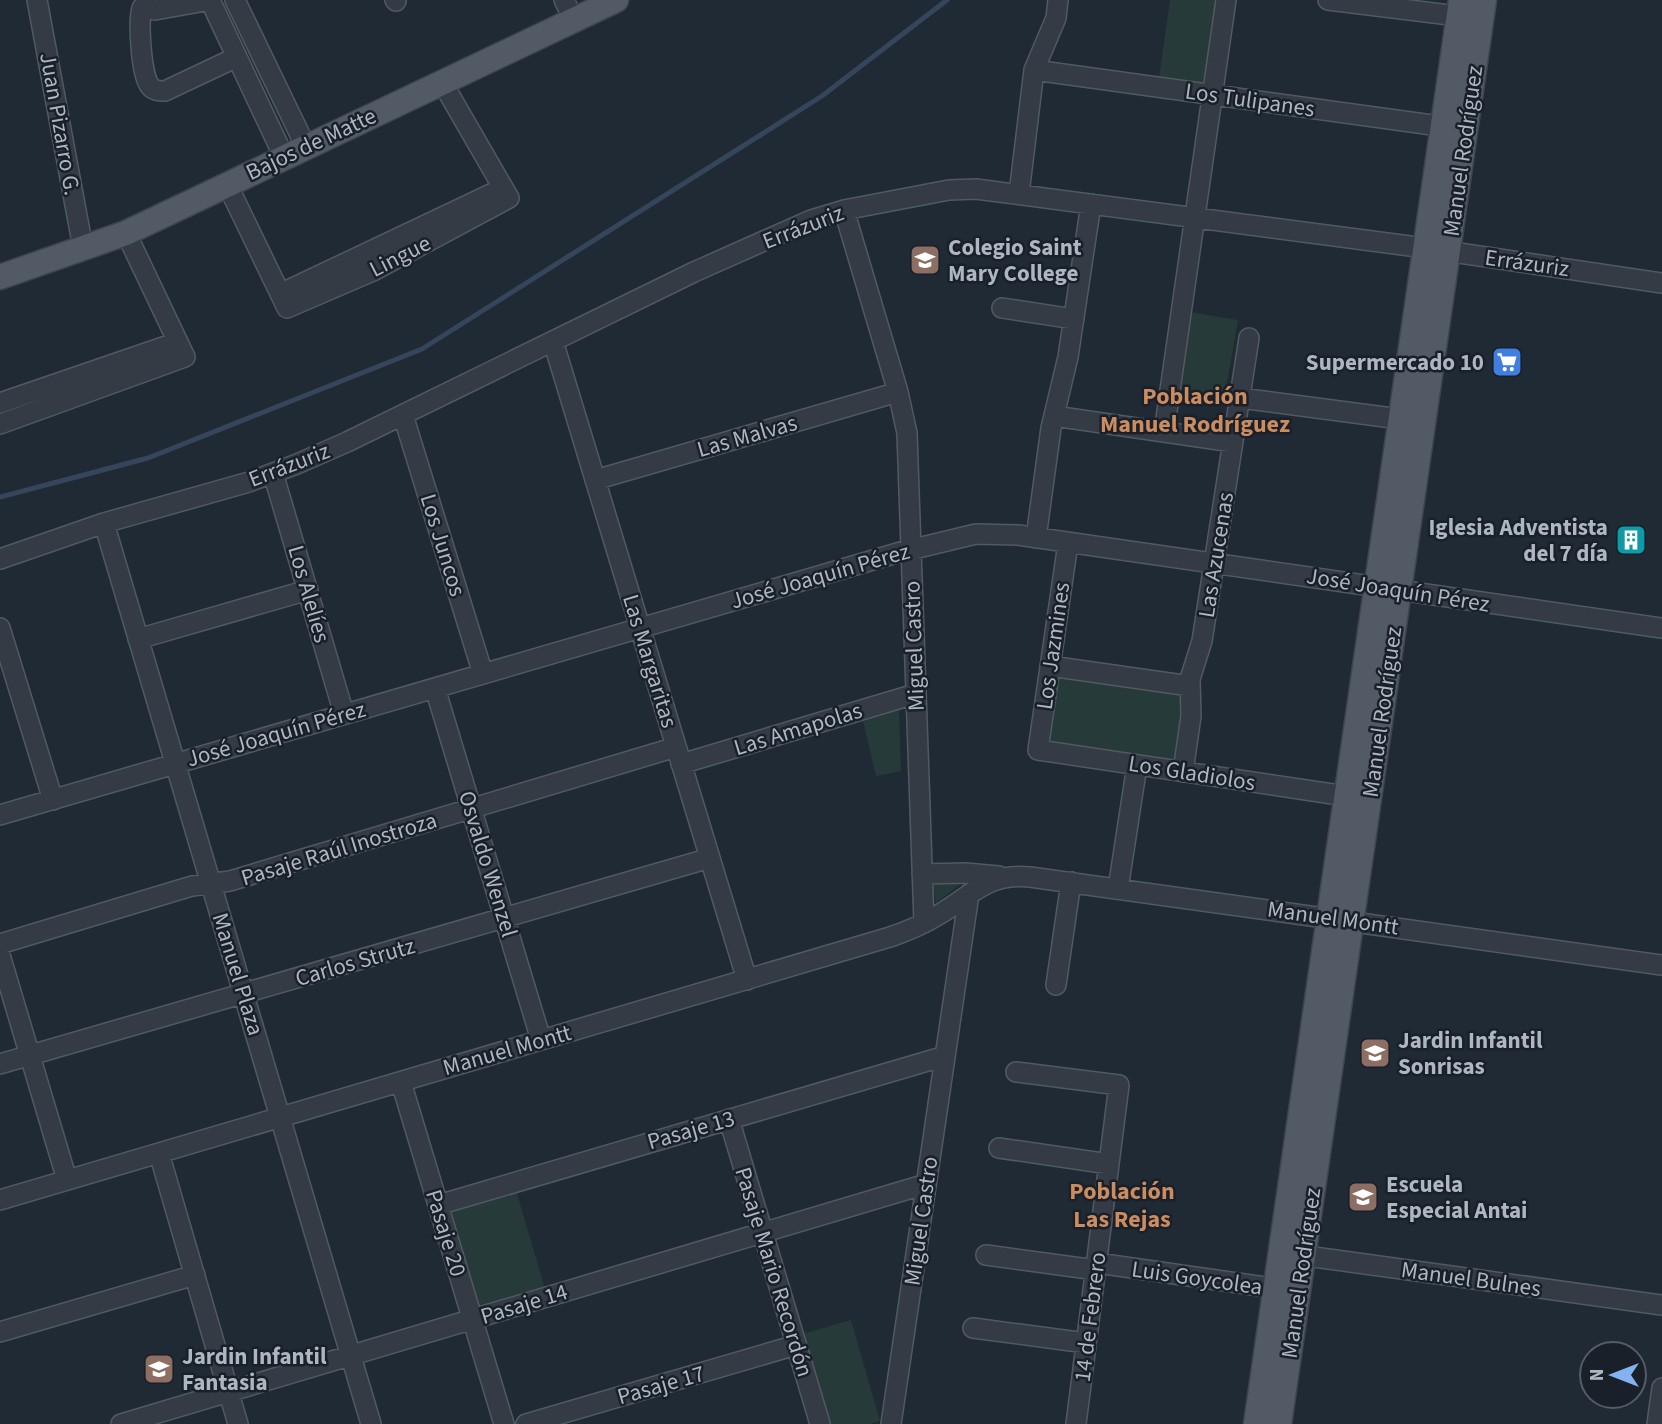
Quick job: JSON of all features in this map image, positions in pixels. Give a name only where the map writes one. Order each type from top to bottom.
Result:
[{"type":"main road","name":"Bajos de Matte","points":[[0,277],[126,233],[442,82],[569,10],[616,0]]},
{"type":"main road","name":"Manuel Rodríguez","points":[[1279,1424],[1287,1290],[1436,250],[1454,128],[1484,0]]},
{"type":"main road","name":"Manuel Rodríguez","points":[[1454,128],[1459,8]]},
{"type":"main road","name":"Manuel Rodríguez","points":[[1340,919],[1346,796],[1388,589],[1401,419],[1436,250]]},
{"type":"main road","name":"Manuel Rodríguez","points":[[1256,1424],[1287,1290]]},
{"type":"street","name":"Juan Pizarro G.","points":[[37,0],[83,248]]},
{"type":"street","points":[[237,57],[165,91],[156,91],[149,85],[146,77],[139,28],[139,4],[155,10],[210,0],[237,57],[295,152]]},
{"type":"street","points":[[235,0],[295,152]]},
{"type":"street","points":[[1018,194],[1034,71],[1055,18],[1058,0]]},
{"type":"street","points":[[1164,432],[1226,0]]},
{"type":"street","points":[[1328,0],[1459,8]]},
{"type":"street","name":"Los Tulipanes","points":[[1034,71],[1454,128]]},
{"type":"street","name":"Lingue","points":[[227,184],[284,301],[373,271],[506,193],[442,82]]},
{"type":"street","name":"Errázuriz","points":[[0,559],[104,523],[274,473],[347,443],[694,272],[811,220],[844,210],[948,190],[976,189],[1018,194],[1662,283]]},
{"type":"street","points":[[1036,538],[1054,416],[1068,357],[1091,204]]},
{"type":"street","name":"Miguel Castro","points":[[844,210],[898,392],[909,453],[924,923]]},
{"type":"street","points":[[126,233],[181,349]]},
{"type":"street","points":[[1002,308],[1074,318]]},
{"type":"street","name":"Las Azucenas","points":[[1183,772],[1191,716],[1192,671],[1202,641],[1249,338]]},
{"type":"street","name":"Las Margaritas","points":[[553,341],[747,980]]},
{"type":"street","points":[[0,403],[181,349]]},
{"type":"street","points":[[0,424],[181,349]]},
{"type":"street","name":"Las Malvas","points":[[595,481],[898,392]]},
{"type":"street","points":[[1240,398],[1401,419]]},
{"type":"street","name":"Los Juncos","points":[[402,415],[483,674]]},
{"type":"street","points":[[1054,416],[1233,442]]},
{"type":"street","name":"Los Alelíes","points":[[274,473],[344,715]]},
{"type":"street","name":"Manuel Plaza","points":[[104,523],[371,1424]]},
{"type":"street","name":"José Joaquín Pérez","points":[[0,816],[911,549],[976,534],[997,533],[1068,542],[1662,628]]},
{"type":"street","name":"Los Jazmines","points":[[1038,750],[1068,542]]},
{"type":"street","points":[[138,639],[307,590]]},
{"type":"street","points":[[0,628],[53,800]]},
{"type":"street","points":[[1050,666],[1190,686]]},
{"type":"street","name":"Osvaldo Wenzel","points":[[435,688],[541,1040]]},
{"type":"street","name":"Las Amapolas","points":[[679,755],[915,694]]},
{"type":"street","name":"Los Gladiolos","points":[[1038,750],[1346,796]]},
{"type":"street","name":"Pasaje Raúl Inostroza","points":[[0,944],[192,886],[230,881],[472,808],[679,755]]},
{"type":"street","points":[[1118,889],[1136,765]]},
{"type":"street","name":"Carlos Strutz","points":[[0,1064],[710,858]]},
{"type":"street","name":"Manuel Montt","points":[[922,874],[965,873],[1071,882],[1662,965]]},
{"type":"street","name":"Manuel Montt","points":[[0,1200],[890,937],[924,923],[984,883],[1003,877]]},
{"type":"street","points":[[1056,985],[1071,882]]},
{"type":"street","name":"Miguel Castro","points":[[891,1424],[969,894]]},
{"type":"street","points":[[0,955],[66,1180]]},
{"type":"street","name":"Pasaje 13","points":[[438,1205],[945,1056]]},
{"type":"street","name":"14 de Febrero","points":[[1016,1072],[1119,1086],[1076,1424]]},
{"type":"street","name":"Pasaje 20","points":[[401,1082],[504,1424]]},
{"type":"street","name":"Pasaje Mario Recordón","points":[[729,1119],[820,1424]]},
{"type":"street","points":[[999,1148],[1109,1164]]},
{"type":"street","points":[[159,1153],[238,1424]]},
{"type":"street","name":"Pasaje 14","points":[[121,1424],[926,1184]]},
{"type":"street","name":"Manuel Bulnes","points":[[1292,1254],[1662,1305]]},
{"type":"street","name":"Luis Goycolea","points":[[986,1255],[1287,1290]]},
{"type":"street","points":[[0,1332],[195,1275]]},
{"type":"street","points":[[973,1328],[1086,1343]]},
{"type":"street","name":"Pasaje 17","points":[[526,1424],[796,1345]]},
{"type":"street","points":[[1657,1424],[1662,1388]]},
{"type":"green space","points":[[1170,0],[1220,0],[1206,85],[1159,78]]},
{"type":"green space","points":[[1190,312],[1238,320],[1224,401],[1176,393]]},
{"type":"green space","points":[[1055,671],[1189,692],[1178,763],[1044,742]]},
{"type":"green space","points":[[899,710],[901,771],[876,776],[863,721]]},
{"type":"green space","points":[[963,882],[936,903],[933,884]]},
{"type":"green space","points":[[515,1187],[546,1292],[480,1311],[449,1206]]},
{"type":"green space","points":[[851,1320],[880,1421],[870,1424],[827,1424],[802,1334]]},
{"type":"waterway","points":[[0,497],[148,458],[422,349],[822,96],[947,0]]},
{"type":"place","name":"Colegio Saint Mary College","points":[[925,260]]},
{"type":"place","name":"Supermercado 10","points":[[1507,362]]},
{"type":"place","name":"Iglesia Adventista del 7 día","points":[[1631,540]]},
{"type":"place","name":"Jardin Infantil Sonrisas","points":[[1375,1053]]},
{"type":"place","name":"Escuela Especial Antai","points":[[1363,1197]]},
{"type":"place","name":"Jardin Infantil Fantasia","points":[[159,1369]]},
{"type":"district","name":"Población Manuel Rodríguez","points":[[1195,410]]},
{"type":"district","name":"Población Las Rejas","points":[[1122,1205]]}]
